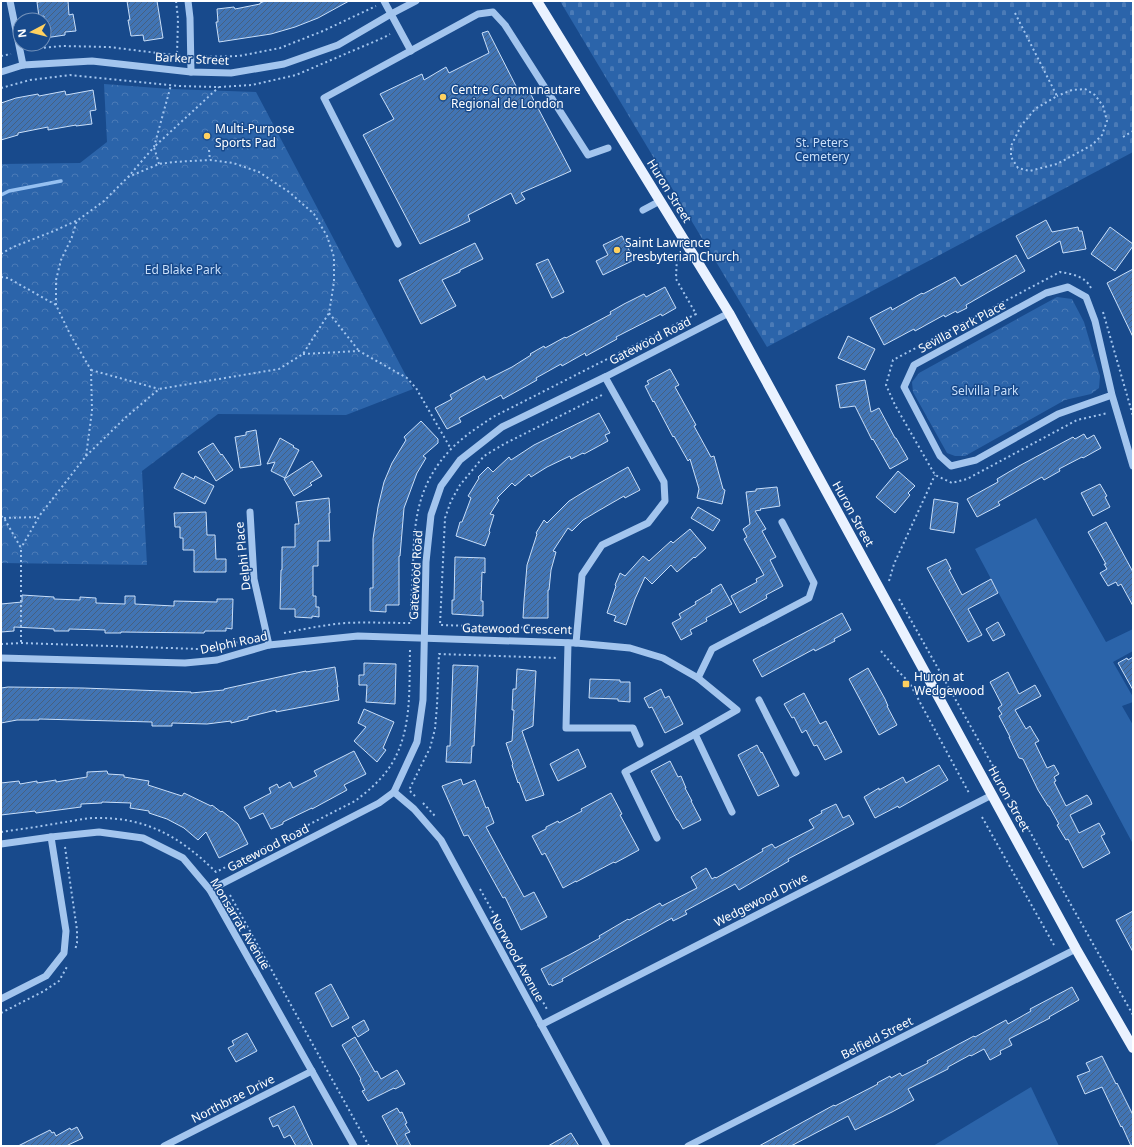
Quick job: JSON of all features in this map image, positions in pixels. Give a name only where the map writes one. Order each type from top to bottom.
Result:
[{"type":"main road","name":"Huron Street","points":[[537,1],[729,314],[1076,949],[1133,1048]]},
{"type":"street","points":[[10,1],[22,66]]},
{"type":"street","points":[[188,1],[190,18],[191,72]]},
{"type":"street","points":[[384,1],[411,52]]},
{"type":"street","name":"Barker Street","points":[[1,72],[22,66],[92,61],[191,72],[231,72],[284,64],[338,45],[416,1]]},
{"type":"street","points":[[398,244],[324,98],[411,52],[478,14],[493,12],[505,25],[588,155],[608,148]]},
{"type":"street","points":[[643,210],[660,201]]},
{"type":"street","name":"Sevilla Park Place","points":[[1112,396],[1058,414],[976,460],[951,466],[940,456],[904,387],[914,365],[1046,293],[1068,288],[1086,297],[1095,321],[1112,396],[1133,466]]},
{"type":"street","name":"Gatewood Road","points":[[210,890],[379,803],[394,792],[417,742],[423,700],[426,562],[431,515],[441,486],[460,460],[502,427],[729,314]]},
{"type":"street","name":"Gatewood Crescent","points":[[424,638],[576,643],[582,575],[602,545],[648,523],[665,501],[664,482],[605,377]]},
{"type":"street","name":"Delphi Place","points":[[250,512],[254,579],[269,645]]},
{"type":"street","points":[[698,678],[712,649],[809,598],[814,583],[782,522]]},
{"type":"street","name":"Delphi Road","points":[[1,658],[185,663],[216,660],[269,645],[358,636],[424,638]]},
{"type":"street","points":[[568,643],[566,728],[633,728],[640,744]]},
{"type":"street","points":[[576,643],[630,648],[663,658],[698,678],[737,710],[624,772],[657,838]]},
{"type":"street","points":[[758,700],[796,773]]},
{"type":"street","points":[[694,734],[732,812]]},
{"type":"street","name":"Norwood Avenue","points":[[394,792],[414,809],[440,840],[607,1146]]},
{"type":"street","name":"Wedgewood Drive","points":[[541,1025],[992,795]]},
{"type":"street","name":"Monsarrat Avenue","points":[[1,844],[99,832],[143,838],[183,858],[210,890],[354,1146]]},
{"type":"street","points":[[1,999],[46,976],[64,952],[66,931],[51,837]]},
{"type":"street","name":"Belfield Street","points":[[688,1146],[1076,949]]},
{"type":"street","name":"Northbrae Drive","points":[[164,1146],[312,1071]]},
{"type":"path","points":[[176,1],[178,19],[177,55]]},
{"type":"path","points":[[1015,12],[1057,96]]},
{"type":"path","points":[[160,164],[154,147],[172,85]]},
{"type":"path","points":[[1,254],[78,220],[104,201],[128,177],[154,147],[219,87]]},
{"type":"path","points":[[1085,89],[1095,95],[1103,106],[1107,121],[1102,134],[1092,145],[1057,164],[1030,171],[1018,168],[1010,157],[1011,146],[1021,126],[1035,109],[1057,96],[1072,90],[1085,89]]},
{"type":"path","points":[[1123,137],[1133,131]]},
{"type":"path","points":[[209,150],[210,160]]},
{"type":"path","points":[[91,370],[159,389],[279,369],[304,354],[330,313],[334,282],[334,257],[327,236],[314,214],[289,192],[259,172],[233,163],[210,160],[160,164],[128,177]]},
{"type":"path","points":[[78,220],[61,260],[56,280],[56,305],[70,334],[91,370],[92,411],[86,456]]},
{"type":"path","points":[[282,633],[346,623],[411,623],[414,534],[417,512],[423,493],[433,473],[451,449],[468,434],[493,417],[696,314],[676,279],[677,255]]},
{"type":"path","points":[[1092,291],[1089,284],[1076,275],[1060,272],[893,360],[886,385],[895,405],[935,475],[952,483],[967,479],[1077,420],[1109,413]]},
{"type":"path","points":[[1,277],[8,278],[56,305]]},
{"type":"path","points":[[1102,309],[1105,315],[1133,416]]},
{"type":"path","points":[[330,313],[359,351],[407,378],[416,388],[451,449]]},
{"type":"path","points":[[304,354],[359,351]]},
{"type":"path","points":[[21,642],[22,548],[39,517],[86,456],[125,418],[159,389]]},
{"type":"path","points":[[568,629],[440,625],[445,518],[451,501],[460,485],[484,456],[504,444],[602,395]]},
{"type":"path","points":[[889,580],[894,564],[935,475]]},
{"type":"path","points":[[2,517],[39,517]]},
{"type":"path","points":[[2,517],[22,548]]},
{"type":"path","points":[[885,574],[893,587]]},
{"type":"path","points":[[896,594],[1133,1014]]},
{"type":"path","points":[[1,644],[21,642],[199,649],[249,640]]},
{"type":"path","points":[[1,832],[93,818],[113,818],[135,822],[152,827],[178,840],[195,852],[216,872],[355,801],[371,788],[384,774],[396,756],[406,726],[410,650]]},
{"type":"path","points":[[881,651],[896,669],[910,682],[969,793]]},
{"type":"path","points":[[437,819],[428,807],[409,790],[430,748],[437,706],[439,654],[559,658]]},
{"type":"path","points":[[982,817],[1054,945]]},
{"type":"path","points":[[479,887],[548,1011]]},
{"type":"path","points":[[230,895],[368,1146]]},
{"type":"green space","name":"St. Peters Cemetery","points":[[560,1],[1133,1],[1133,152],[767,347]]},
{"type":"green space","name":"Ed Blake Park","points":[[104,84],[170,89],[256,92],[413,389],[346,415],[218,414],[142,471],[147,565],[1,563],[1,164],[80,163],[107,142]]},
{"type":"green space","name":"Selvilla Park","points":[[1057,297],[1072,299],[1084,322],[1100,376],[1099,388],[1091,394],[1065,400],[965,456],[955,456],[947,453],[913,392],[912,382],[919,373]]},
{"type":"green space","points":[[1036,518],[1106,642],[1133,629],[1133,651],[1113,662],[1133,697],[1133,702],[1122,706],[1133,725],[1133,844],[975,549]]},
{"type":"green space","points":[[1031,1087],[1059,1146],[933,1146]]},
{"type":"building","points":[[68,1],[69,15],[73,14],[76,31],[65,32],[65,35],[52,37],[52,12],[38,12],[37,2]]},
{"type":"building","points":[[127,1],[157,1],[163,38],[144,41],[143,35],[131,36]]},
{"type":"building","points":[[265,1],[349,1],[318,18],[295,27],[271,34],[219,42],[216,22],[218,22],[217,9],[234,7],[235,9],[260,4]]},
{"type":"building","points":[[488,31],[520,94],[528,89],[571,171],[521,193],[525,199],[516,204],[511,193],[468,215],[470,221],[420,244],[363,135],[394,119],[380,94],[422,74],[424,80],[446,67],[449,73],[489,53],[482,33]]},
{"type":"building","points":[[93,90],[96,110],[90,111],[92,124],[48,130],[48,127],[18,133],[18,135],[1,140],[1,103],[16,98],[38,94],[39,96],[65,91],[66,95]]},
{"type":"building","points":[[1046,220],[1052,232],[1078,227],[1079,231],[1082,231],[1086,249],[1063,253],[1060,241],[1028,259],[1016,236]]},
{"type":"building","points":[[1110,227],[1133,244],[1115,271],[1091,254]]},
{"type":"building","name":"Saint Lawrence Presbyterian Church","points":[[622,236],[634,260],[603,275],[596,261],[608,255],[603,245]]},
{"type":"building","points":[[475,243],[483,259],[442,280],[456,306],[421,324],[399,280]]},
{"type":"building","points":[[1016,255],[1025,271],[966,305],[967,308],[957,313],[956,311],[945,317],[944,315],[915,331],[914,329],[884,345],[870,318],[891,307],[892,310],[955,277],[961,286]]},
{"type":"building","points":[[548,259],[564,292],[552,298],[536,264]]},
{"type":"building","points":[[1133,269],[1133,337],[1107,283]]},
{"type":"building","points":[[665,287],[676,308],[616,337],[617,339],[586,356],[585,353],[562,366],[561,364],[536,378],[537,380],[503,399],[501,395],[459,418],[461,422],[447,429],[435,408],[452,399],[450,395],[484,376],[486,380],[512,367],[544,346],[545,348],[565,337],[566,338],[611,314],[610,312],[624,304],[644,294],[646,297]]},
{"type":"building","points":[[848,336],[875,349],[865,370],[838,358]]},
{"type":"building","points":[[670,369],[679,385],[675,387],[696,425],[694,426],[711,457],[714,456],[723,489],[725,490],[722,504],[697,498],[699,489],[690,459],[688,461],[674,436],[673,437],[645,386],[649,384],[647,381]]},
{"type":"building","points":[[865,380],[871,412],[879,408],[908,459],[890,469],[873,439],[872,440],[855,406],[840,408],[836,385]]},
{"type":"building","points":[[599,413],[610,433],[605,435],[608,441],[584,454],[583,453],[571,459],[570,456],[547,467],[531,477],[529,474],[515,486],[512,483],[497,498],[499,500],[490,514],[494,515],[485,546],[456,536],[460,522],[462,522],[471,498],[468,496],[479,478],[478,477],[488,467],[493,472],[509,457],[511,460],[534,445]]},
{"type":"building","points":[[421,421],[438,439],[438,443],[423,456],[426,458],[417,473],[404,508],[399,556],[399,605],[386,605],[386,612],[370,611],[370,588],[373,588],[373,539],[384,482],[392,463],[406,440],[404,437]]},
{"type":"building","points":[[256,430],[261,465],[240,468],[235,437],[246,435],[246,432]]},
{"type":"building","points":[[1084,434],[1087,439],[1094,435],[1101,448],[1059,469],[1060,471],[1044,480],[1042,477],[998,502],[1000,505],[977,517],[967,499],[998,482],[997,479],[1019,466],[1073,437],[1075,439]]},
{"type":"building","points":[[280,438],[299,450],[285,478],[271,471],[275,462],[267,464]]},
{"type":"building","points":[[213,443],[233,470],[216,481],[198,452]]},
{"type":"building","points":[[312,461],[322,476],[310,483],[312,485],[294,496],[284,479]]},
{"type":"building","points":[[628,467],[640,490],[625,498],[624,496],[583,520],[572,531],[568,528],[553,551],[556,552],[548,590],[548,618],[523,618],[527,565],[537,534],[536,533],[544,520],[547,523],[569,501]]},
{"type":"building","points":[[898,471],[915,486],[908,493],[910,495],[895,513],[876,497]]},
{"type":"building","points":[[182,473],[194,479],[195,476],[214,486],[205,504],[174,488]]},
{"type":"building","points":[[1100,484],[1107,496],[1105,497],[1110,507],[1093,516],[1081,493]]},
{"type":"building","points":[[777,487],[780,506],[755,511],[766,529],[762,531],[776,557],[770,560],[783,586],[766,595],[767,598],[740,613],[731,596],[757,582],[756,579],[764,575],[744,539],[747,537],[743,529],[750,524],[746,492],[756,491],[756,489]]},
{"type":"building","points":[[329,498],[330,541],[318,541],[318,566],[313,566],[313,596],[316,596],[316,607],[319,607],[319,617],[295,617],[295,609],[280,609],[282,547],[295,547],[295,524],[299,524],[296,502]]},
{"type":"building","points":[[934,499],[958,503],[954,533],[930,529]]},
{"type":"building","points":[[698,507],[720,520],[713,531],[691,518]]},
{"type":"building","points":[[206,512],[207,535],[215,535],[216,559],[226,559],[226,572],[194,572],[194,550],[183,550],[183,538],[180,538],[180,527],[175,527],[174,513]]},
{"type":"building","points":[[1106,522],[1133,572],[1133,606],[1121,584],[1118,586],[1116,582],[1108,586],[1100,573],[1107,569],[1104,564],[1106,564],[1088,532]]},
{"type":"building","points":[[690,529],[706,548],[677,572],[671,565],[652,584],[645,577],[635,599],[626,625],[614,621],[616,616],[607,613],[620,573],[625,576],[643,556],[649,561],[671,541],[673,543]]},
{"type":"building","points":[[455,557],[485,558],[485,573],[482,572],[481,601],[483,601],[483,616],[452,614],[452,600],[454,600]]},
{"type":"building","points":[[946,559],[951,569],[949,570],[962,595],[991,579],[998,593],[968,609],[982,635],[968,642],[927,568]]},
{"type":"building","points":[[721,584],[732,604],[706,618],[707,621],[690,630],[692,634],[681,640],[672,623],[681,618],[679,614],[696,604],[695,602],[712,592],[711,590]]},
{"type":"building","points":[[22,595],[54,597],[54,599],[80,600],[80,597],[96,598],[96,603],[125,604],[125,596],[135,596],[135,604],[174,606],[174,601],[217,602],[217,599],[233,599],[232,629],[226,628],[226,631],[205,631],[204,633],[105,633],[105,630],[69,629],[69,631],[54,631],[54,629],[14,627],[14,631],[1,632],[1,604],[22,602]]},
{"type":"building","points":[[842,613],[851,630],[834,639],[835,641],[815,651],[814,649],[762,677],[753,660]]},
{"type":"building","points":[[998,622],[1005,635],[993,641],[986,629]]},
{"type":"building","points":[[1133,657],[1133,690],[1118,663],[1127,658],[1128,660]]},
{"type":"building","points":[[364,663],[396,664],[395,704],[366,702],[367,685],[359,685],[359,675],[364,675]]},
{"type":"building","points":[[453,665],[478,666],[474,746],[472,746],[471,763],[446,762],[447,746],[450,746]]},
{"type":"building","points":[[335,667],[339,700],[276,712],[276,710],[231,723],[231,721],[207,724],[172,723],[172,726],[152,726],[152,722],[39,719],[17,720],[1,723],[1,688],[83,688],[191,693],[224,690],[306,671]]},
{"type":"building","points":[[868,668],[897,725],[879,735],[849,679]]},
{"type":"building","points":[[517,669],[536,671],[533,726],[522,731],[544,795],[526,801],[519,782],[518,783],[506,743],[512,741],[514,710],[512,710],[513,689],[516,689]]},
{"type":"building","points":[[1008,672],[1019,694],[1035,685],[1041,696],[1015,710],[1026,729],[1030,726],[1039,741],[1035,743],[1047,768],[1054,765],[1059,774],[1054,777],[1056,781],[1054,782],[1066,806],[1087,795],[1090,799],[1092,804],[1070,815],[1079,833],[1099,823],[1105,834],[1101,836],[1110,853],[1083,868],[1068,839],[1066,840],[1057,825],[1059,824],[1038,790],[1023,759],[1019,758],[999,716],[1002,714],[998,708],[1002,705],[990,682]]},
{"type":"building","points":[[590,679],[620,680],[620,682],[630,682],[630,702],[618,701],[618,699],[589,698]]},
{"type":"building","points":[[661,689],[665,698],[669,696],[683,724],[665,733],[652,707],[649,708],[644,698]]},
{"type":"building","points":[[804,693],[820,724],[826,721],[842,752],[825,760],[817,745],[814,746],[806,730],[802,733],[794,717],[792,718],[784,704]]},
{"type":"building","points":[[364,709],[394,722],[383,748],[386,750],[377,762],[354,741],[366,727],[358,723]]},
{"type":"building","points":[[757,745],[779,786],[758,796],[738,755]]},
{"type":"building","points":[[578,749],[586,767],[558,781],[550,764]]},
{"type":"building","points":[[354,751],[366,774],[344,785],[347,790],[271,829],[263,813],[250,819],[244,807],[271,793],[269,788],[277,784],[279,788],[290,782],[293,788],[317,776],[314,771]]},
{"type":"building","points":[[670,761],[678,777],[681,776],[685,788],[701,820],[683,829],[651,771]]},
{"type":"building","points":[[939,765],[948,780],[899,808],[898,806],[875,818],[864,797],[903,777],[906,783]]},
{"type":"building","points":[[107,771],[108,774],[124,775],[124,777],[149,781],[148,785],[182,796],[184,793],[211,806],[212,805],[238,824],[248,844],[219,858],[206,832],[198,840],[184,828],[167,819],[149,813],[149,811],[130,808],[131,803],[102,802],[81,804],[81,807],[36,813],[35,811],[1,815],[1,783],[19,781],[20,784],[56,780],[56,782],[87,777],[87,772]]},
{"type":"building","points":[[461,779],[463,785],[475,780],[486,808],[488,807],[494,823],[486,827],[524,897],[534,892],[547,917],[521,930],[505,897],[503,898],[468,835],[464,836],[442,786]]},
{"type":"building","points":[[611,793],[622,814],[620,815],[639,850],[563,888],[545,853],[542,855],[532,836],[558,821],[559,823],[582,811],[581,809]]},
{"type":"building","points":[[836,804],[843,818],[849,815],[854,824],[788,859],[789,861],[739,890],[735,884],[685,911],[687,914],[673,921],[672,918],[562,979],[563,981],[552,986],[551,984],[549,985],[541,969],[600,938],[599,936],[628,919],[629,920],[660,903],[662,906],[697,888],[691,877],[706,868],[712,879],[715,877],[716,878],[763,851],[762,849],[772,844],[775,848],[814,828],[809,820],[822,813],[821,811]]},
{"type":"building","points":[[1133,911],[1133,952],[1116,920]]},
{"type":"building","points":[[331,984],[349,1018],[332,1027],[315,993]]},
{"type":"building","points":[[1072,987],[1079,1000],[1049,1017],[1050,1018],[1009,1039],[1012,1045],[1000,1051],[1001,1054],[990,1060],[984,1049],[971,1056],[970,1055],[948,1067],[948,1069],[908,1089],[914,1100],[892,1112],[855,1130],[848,1116],[791,1146],[759,1146],[834,1105],[835,1106],[878,1084],[877,1083],[890,1076],[891,1078],[900,1073],[902,1076],[928,1063],[927,1061],[1006,1020],[1008,1024],[1031,1011],[1030,1009]]},
{"type":"building","points":[[364,1020],[369,1030],[358,1037],[352,1027]]},
{"type":"building","points":[[247,1033],[257,1051],[236,1062],[228,1048],[234,1045],[232,1041]]},
{"type":"building","points":[[355,1037],[375,1072],[377,1071],[381,1079],[397,1070],[405,1084],[368,1101],[362,1091],[365,1090],[360,1080],[361,1079],[342,1045]]},
{"type":"building","points":[[1102,1056],[1133,1115],[1133,1146],[1131,1146],[1122,1126],[1121,1127],[1102,1087],[1085,1094],[1077,1076],[1090,1071],[1086,1063]]},
{"type":"building","points":[[294,1106],[313,1146],[296,1146],[290,1135],[284,1138],[278,1125],[273,1127],[269,1118]]},
{"type":"building","points":[[397,1108],[400,1113],[402,1112],[407,1123],[405,1124],[410,1132],[405,1134],[411,1146],[398,1146],[382,1116]]},
{"type":"building","points":[[77,1127],[83,1138],[66,1146],[18,1146],[50,1130],[52,1133],[54,1132],[56,1136],[70,1128],[71,1130]]},
{"type":"building","points":[[571,1133],[579,1146],[548,1146]]},
{"type":"waterway","points":[[1,195],[9,191],[61,181]]},
{"type":"place","name":"Centre Communautare Regional de London","points":[[443,97]]},
{"type":"place","name":"Multi-Purpose Sports Pad","points":[[207,136]]},
{"type":"place","name":"Saint Lawrence Presbyterian Church","points":[[617,250]]},
{"type":"place","name":"Huron at Wedgewood","points":[[906,684]]}]
